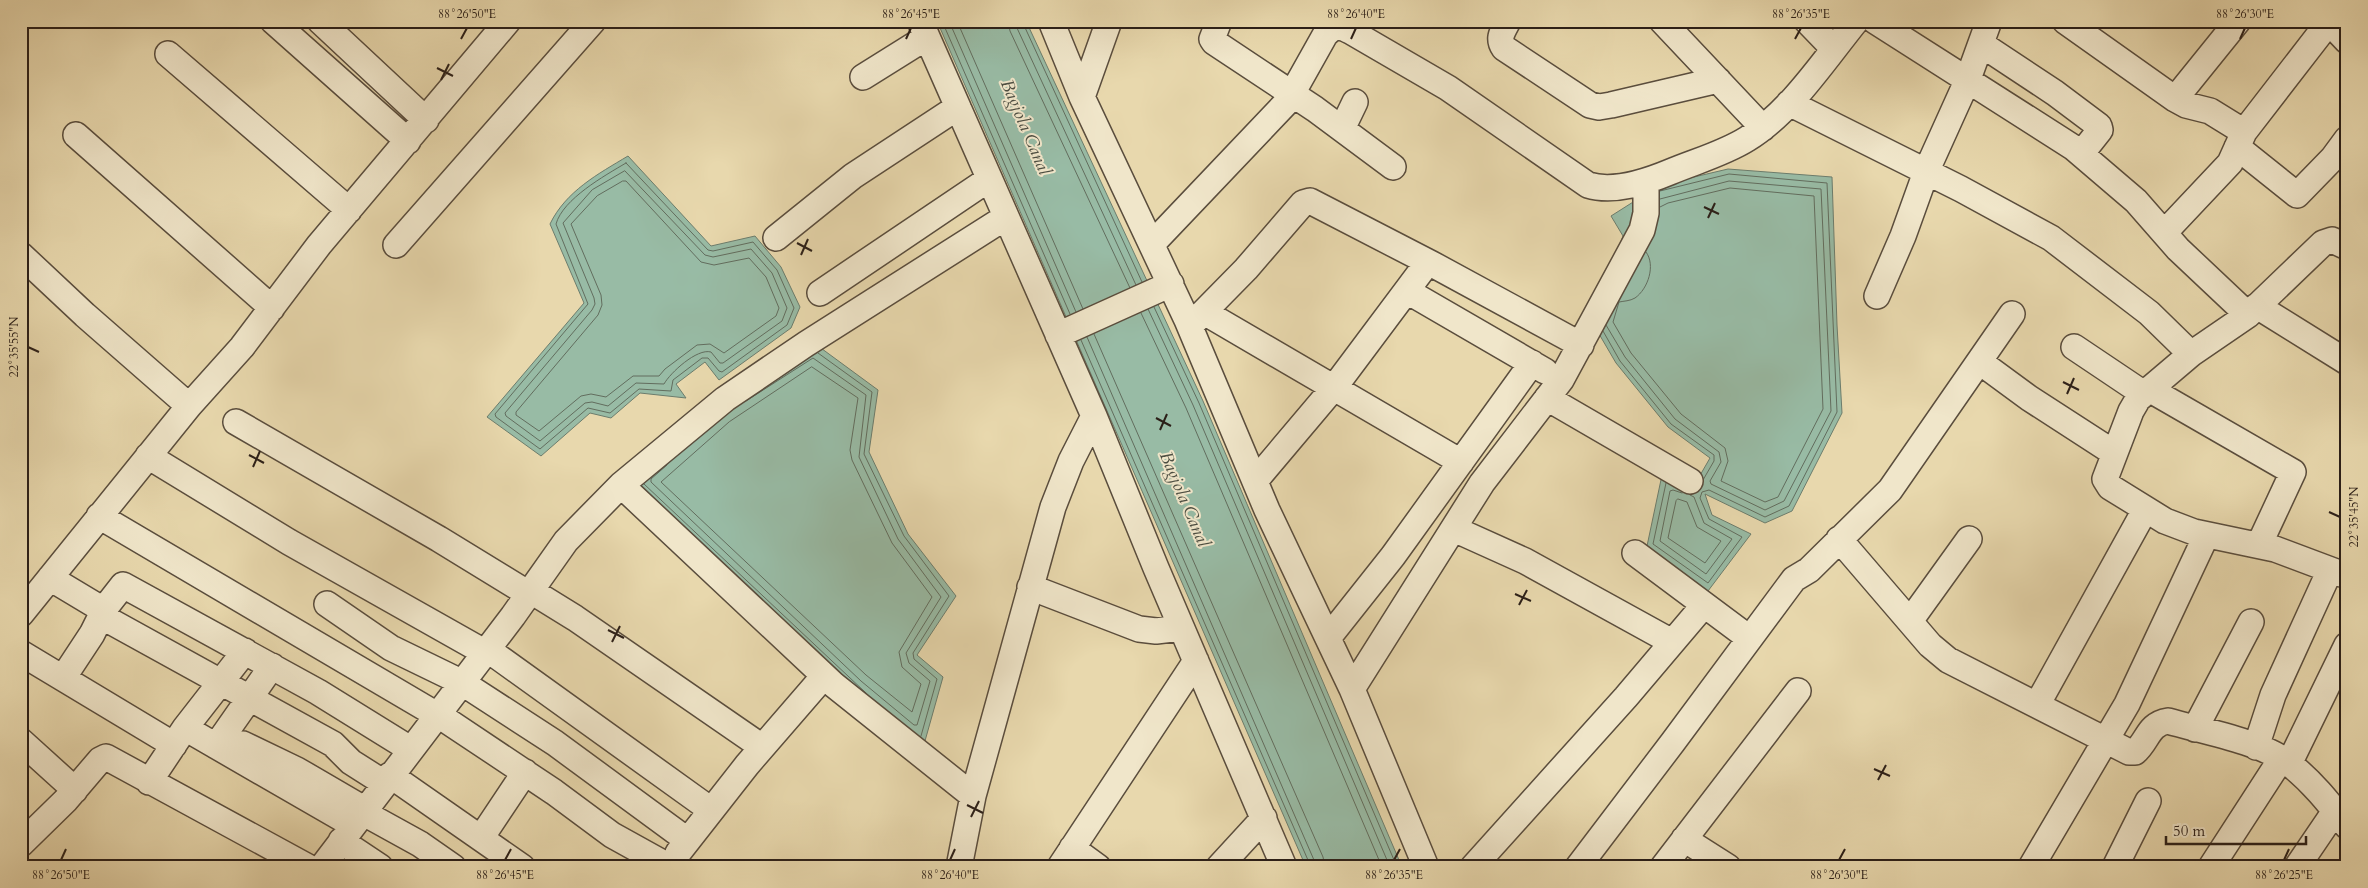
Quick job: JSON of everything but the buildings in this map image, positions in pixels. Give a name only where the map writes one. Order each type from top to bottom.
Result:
[{"type":"street","points":[[273,21],[408,141]]},
{"type":"street","points":[[320,21],[426,120]]},
{"type":"street","points":[[24,606],[50,578],[189,406],[242,346],[319,245],[508,21]]},
{"type":"street","points":[[396,245],[593,21]]},
{"type":"street","points":[[1051,21],[1082,97],[1171,284],[1197,319],[1255,481],[1352,689],[1426,867]]},
{"type":"street","points":[[1082,97],[1109,21]]},
{"type":"street","points":[[1219,21],[1212,39],[1342,129],[1393,167]]},
{"type":"street","points":[[1508,21],[1500,36],[1500,42],[1504,48],[1590,105],[1599,107],[1611,105],[1718,80]]},
{"type":"street","points":[[1662,21],[1763,128]]},
{"type":"street","points":[[1807,21],[1834,49]]},
{"type":"street","points":[[1152,244],[1292,95],[1325,35],[1332,28],[1340,26],[1448,88],[1588,185],[1597,188],[1611,188],[1646,181],[1723,151],[1747,139],[1763,128],[1788,103],[1856,21]]},
{"type":"street","points":[[1875,21],[1919,51],[1968,79],[2081,154],[2136,201],[2178,249],[2252,310],[2347,362]]},
{"type":"street","points":[[1877,296],[1903,236],[1926,172],[1968,79],[1989,21]]},
{"type":"street","points":[[2065,21],[2175,99],[2186,105],[2210,110],[2297,195],[2333,158],[2347,139]]},
{"type":"street","points":[[2175,99],[2200,65],[2238,21]]},
{"type":"street","points":[[2164,233],[2230,163],[2240,140],[2329,22],[2347,41]]},
{"type":"street","points":[[863,77],[923,29],[1094,416],[1284,867]]},
{"type":"street","points":[[1981,44],[2056,93],[2100,126],[2100,130],[2081,154]]},
{"type":"street","points":[[168,54],[349,210]]},
{"type":"street","points":[[1342,129],[1355,102]]},
{"type":"street","points":[[1788,103],[1926,172],[2063,246],[2149,313],[2191,354]]},
{"type":"street","points":[[776,238],[853,176],[958,107]]},
{"type":"street","points":[[76,135],[272,308]]},
{"type":"street","points":[[820,293],[989,179]]},
{"type":"street","points":[[1352,689],[1482,483],[1554,389],[1581,345],[1642,230],[1646,213],[1646,181]]},
{"type":"street","points":[[1197,319],[1246,269],[1306,202],[1314,201],[1581,345]]},
{"type":"street","points":[[322,867],[578,527],[620,485],[725,399],[806,344],[1006,217]]},
{"type":"street","points":[[2256,747],[2273,694],[2338,573],[2259,545],[2206,536],[2165,521],[2145,510],[2106,483],[2106,474],[2130,411],[2147,392],[2191,354],[2252,310],[2323,243],[2332,240],[2347,247]]},
{"type":"street","points":[[21,255],[85,315],[189,406]]},
{"type":"street","points":[[1255,481],[1335,387],[1428,262]]},
{"type":"street","points":[[1058,335],[1171,284]]},
{"type":"street","points":[[1407,291],[1532,363],[1554,389],[1690,481]]},
{"type":"street","points":[[1578,867],[1794,579],[1809,570],[1890,490],[2012,314]]},
{"type":"street","points":[[1197,319],[1335,387],[1461,462]]},
{"type":"street","points":[[2074,347],[2147,392],[2294,472],[2259,545]]},
{"type":"street","points":[[1980,362],[2029,398],[2114,452]]},
{"type":"street","points":[[1328,638],[1393,556],[1532,363]]},
{"type":"street","points":[[960,867],[973,796],[1005,688],[1030,587],[1053,507],[1071,461],[1094,416]]},
{"type":"street","points":[[236,422],[439,539],[519,588],[575,618],[762,747]]},
{"type":"street","points":[[148,456],[297,547],[485,650],[711,810]]},
{"type":"street","points":[[620,485],[824,676],[973,796]]},
{"type":"street","points":[[2038,705],[2145,510]]},
{"type":"street","points":[[99,516],[436,715],[525,772],[612,835],[668,866],[762,747],[824,676]]},
{"type":"street","points":[[1454,529],[1526,561],[1672,642]]},
{"type":"street","points":[[2031,867],[2127,704],[2159,640],[2206,536]]},
{"type":"street","points":[[1839,539],[1930,644],[1948,660],[2129,752],[2135,752],[2158,722],[2168,721],[2256,747],[2285,761],[2319,791],[2341,819],[2297,867]]},
{"type":"street","points":[[1910,621],[1969,539]]},
{"type":"street","points":[[1635,553],[1749,638]]},
{"type":"street","points":[[50,578],[100,608],[103,612],[221,682],[333,744],[351,762],[387,779],[481,838],[522,867]]},
{"type":"street","points":[[63,678],[103,612],[120,588],[126,586],[334,701],[410,749]]},
{"type":"street","points":[[1030,587],[1139,629],[1156,631],[1182,628]]},
{"type":"street","points":[[327,604],[391,648],[461,682],[555,743],[687,840]]},
{"type":"street","points":[[1473,867],[1626,697],[1704,605]]},
{"type":"street","points":[[2195,729],[2251,622]]},
{"type":"street","points":[[2211,867],[2285,761],[2347,646]]},
{"type":"street","points":[[149,782],[179,737],[245,651]]},
{"type":"street","points":[[21,653],[63,678],[179,737],[216,746],[355,822],[420,844],[453,867]]},
{"type":"street","points":[[1098,867],[1066,858],[1196,661]]},
{"type":"street","points":[[216,746],[272,666]]},
{"type":"street","points":[[1663,867],[1798,691]]},
{"type":"street","points":[[21,741],[75,790]]},
{"type":"street","points":[[243,744],[297,770],[355,822],[380,867]]},
{"type":"street","points":[[21,844],[75,790],[100,760],[106,758],[308,867]]},
{"type":"street","points":[[481,838],[525,772]]},
{"type":"street","points":[[2115,867],[2148,801]]},
{"type":"street","points":[[1219,867],[1264,818]]},
{"type":"street","points":[[1684,839],[1728,867]]},
{"type":"water","name":"Bagjola Canal","points":[[937,21],[1026,21],[1203,401],[1402,867],[1306,867]]},
{"type":"water","points":[[628,156],[711,246],[755,236],[781,267],[800,307],[791,328],[719,380],[705,362],[676,384],[686,398],[640,393],[611,418],[590,413],[541,456],[487,417],[584,303],[550,224],[565,202],[584,184]]},
{"type":"water","points":[[1728,169],[1832,177],[1842,413],[1792,511],[1765,523],[1705,494],[1712,515],[1751,534],[1708,591],[1647,546],[1662,475],[1695,484],[1710,458],[1668,427],[1616,363],[1592,322],[1623,236],[1611,216],[1660,185]]},
{"type":"water","points":[[814,343],[878,390],[869,452],[908,534],[956,596],[917,655],[943,677],[923,748],[854,689],[632,480]]}]
